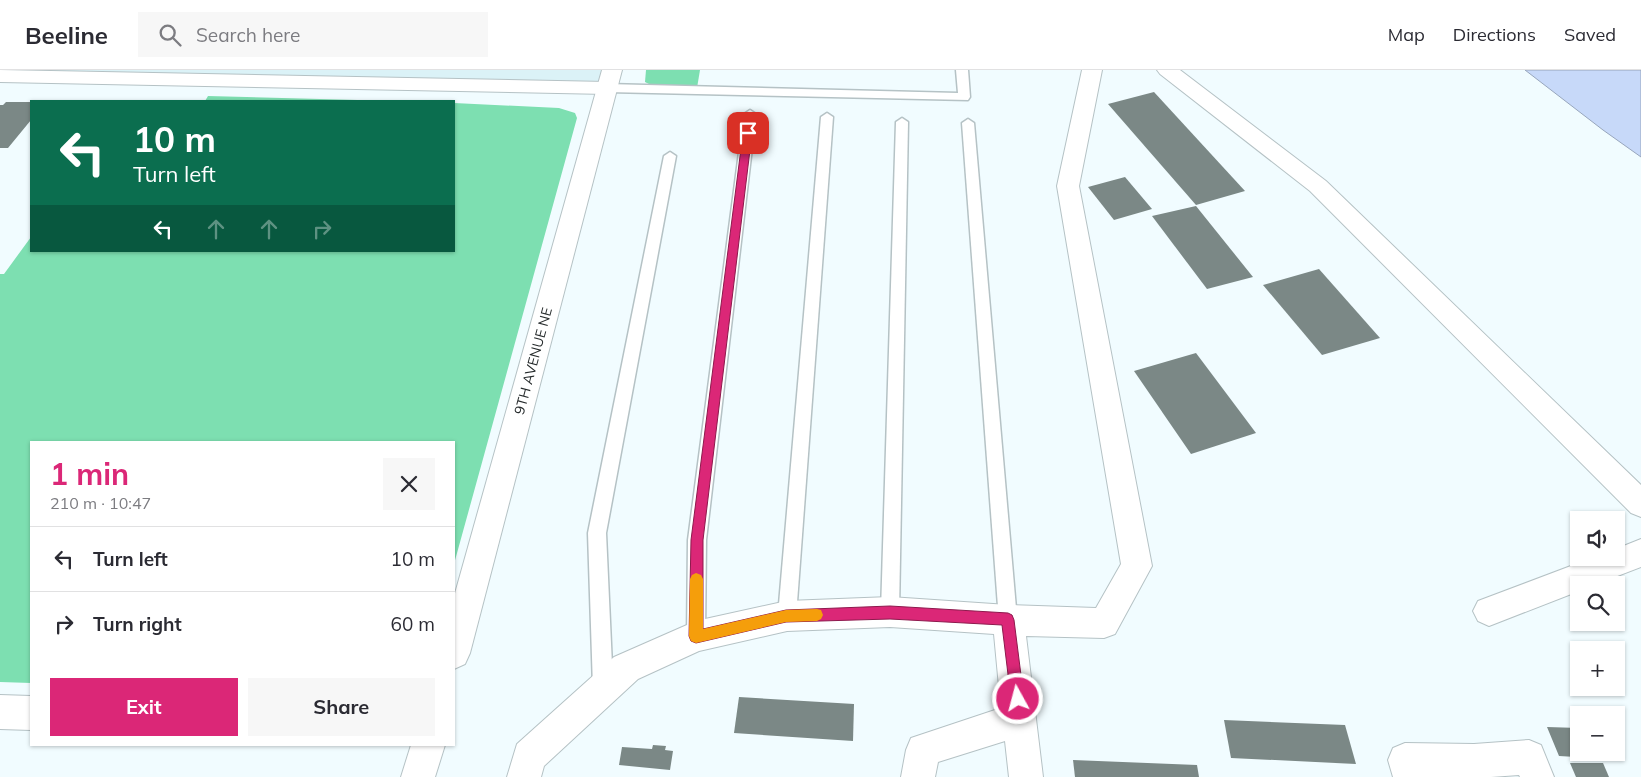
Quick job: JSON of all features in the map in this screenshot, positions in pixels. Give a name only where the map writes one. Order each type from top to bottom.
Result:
[{"type":"street","points":[[524,777],[528,756],[626,668],[696,636],[786,616],[890,612],[1008,620],[1104,623],[1137,566],[1068,186],[1092,70]]},
{"type":"street","points":[[1167,70],[1318,186],[1641,504]]},
{"type":"street","points":[[0,76],[104,74],[609,79]]},
{"type":"street","name":"9TH AVENUE NE","points":[[455,649],[609,79]]},
{"type":"street","points":[[1489,611],[1641,553]]},
{"type":"street","points":[[1008,620],[1026,777]]},
{"type":"street","points":[[0,712],[30,713]]},
{"type":"street","points":[[918,777],[923,750],[1020,719]]},
{"type":"street","points":[[418,777],[428,746]]},
{"type":"street","points":[[1410,777],[1405,760],[1474,761],[1530,757],[1537,777]]},
{"type":"lane","points":[[609,79],[964,97],[962,70]]},
{"type":"lane","points":[[696,636],[697,540],[750,114]]},
{"type":"lane","points":[[786,616],[827,117]]},
{"type":"lane","points":[[890,612],[902,122]]},
{"type":"lane","points":[[968,123],[1008,620]]},
{"type":"lane","points":[[603,688],[597,532],[670,156]]},
{"type":"shaded area","points":[[0,70],[612,70],[607,88],[0,76]]},
{"type":"green space","points":[[646,70],[700,70],[697,88],[651,85],[645,82]]},
{"type":"green space","points":[[208,96],[358,100],[206,100]]},
{"type":"green space","points":[[455,103],[559,108],[575,113],[577,118],[455,560],[455,441],[30,441],[30,683],[0,682],[0,274],[4,274],[30,238],[30,252],[455,252]]},
{"type":"water","points":[[1525,70],[1641,70],[1641,157],[1603,130]]},
{"type":"building","points":[[1154,92],[1245,191],[1196,205],[1108,104]]},
{"type":"building","points":[[6,102],[30,102],[30,121],[8,148],[0,148],[0,105]]},
{"type":"building","points":[[1125,177],[1152,209],[1114,220],[1088,187]]},
{"type":"building","points":[[1196,206],[1253,277],[1207,289],[1152,216]]},
{"type":"building","points":[[1319,269],[1380,338],[1322,355],[1263,285]]},
{"type":"building","points":[[1196,353],[1256,433],[1191,454],[1134,371]]},
{"type":"building","points":[[739,697],[854,704],[853,741],[734,733]]},
{"type":"building","points":[[1224,720],[1345,725],[1356,764],[1231,758]]},
{"type":"building","points":[[1547,727],[1570,728],[1570,757],[1559,756]]},
{"type":"building","points":[[653,745],[666,746],[665,750],[673,751],[670,770],[619,765],[622,747],[652,749]]},
{"type":"building","points":[[1073,760],[1197,765],[1199,777],[1075,777]]},
{"type":"building","points":[[1570,763],[1603,763],[1609,777],[1576,777]]},
{"type":"slow traffic","points":[[696,579],[696,636],[786,616],[817,615]]},
{"type":"route","points":[[748,133],[697,540],[696,636],[786,616],[890,612],[1008,620],[1018,699]]}]
